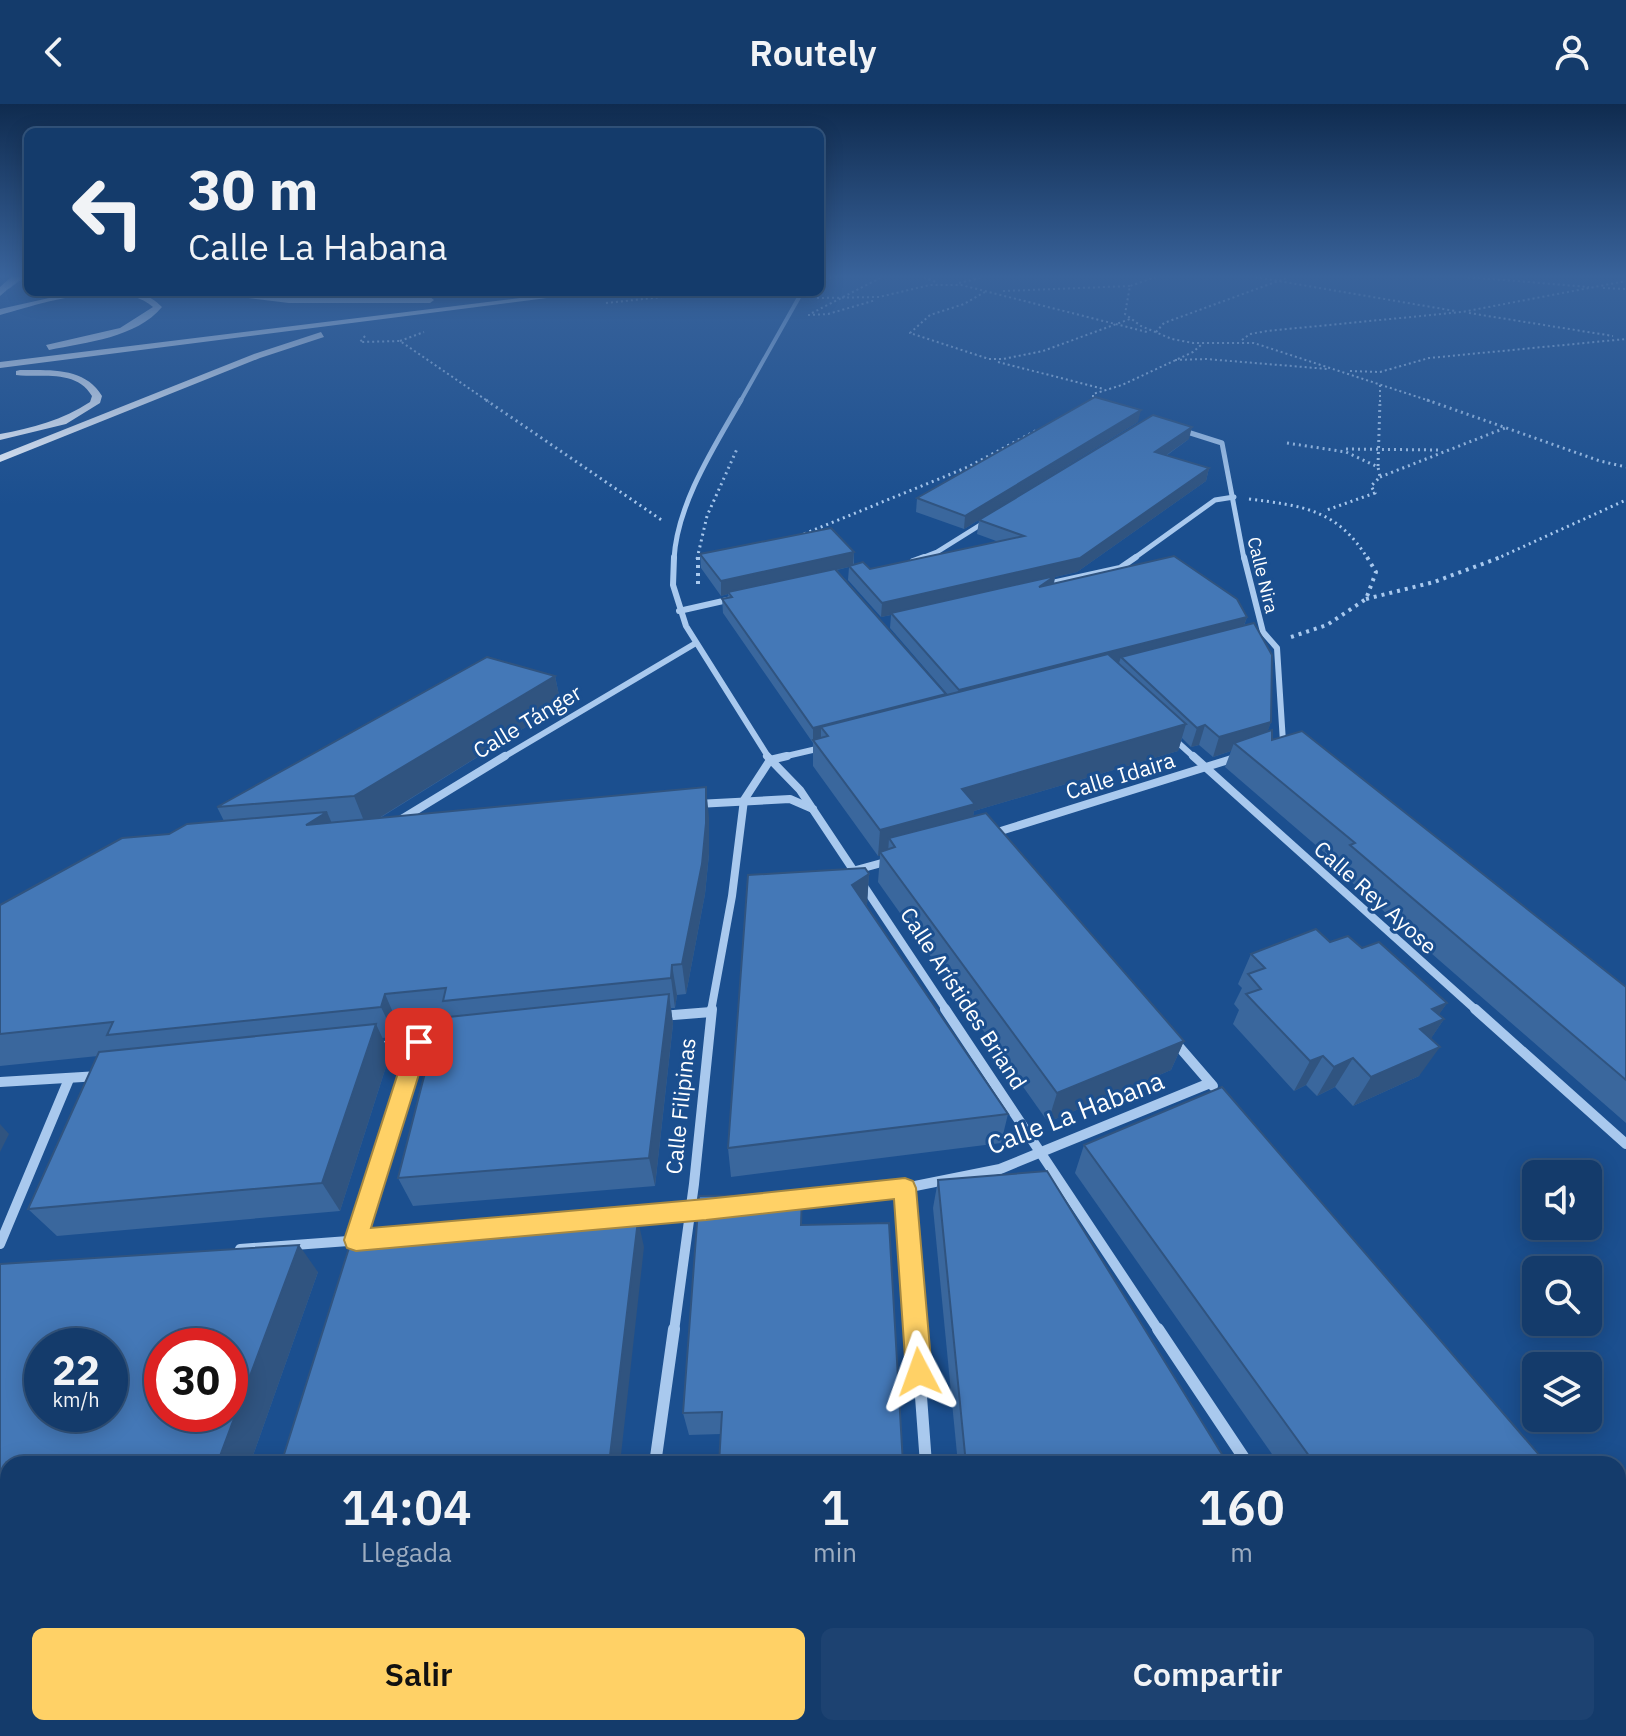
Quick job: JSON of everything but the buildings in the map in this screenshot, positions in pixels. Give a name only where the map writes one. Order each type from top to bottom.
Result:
[{"type":"main road","points":[[0,358],[21,353]]},
{"type":"main road","points":[[0,358],[39,353]]},
{"type":"main road","points":[[0,365],[95,353]]},
{"type":"main road","points":[[0,459],[266,353]]},
{"type":"main road","points":[[0,373],[69,376],[91,385],[97,396],[95,403],[74,417],[0,437]]},
{"type":"street","points":[[736,599],[679,611],[673,585],[674,558],[678,532],[694,490],[767,353]]},
{"type":"street","name":"Calle Nira","points":[[1169,426],[1222,443],[1234,497],[1235,523],[1263,632],[1248,636]]},
{"type":"street","points":[[1027,589],[1120,568],[1215,500],[1234,497]]},
{"type":"street","points":[[905,562],[937,552],[991,518]]},
{"type":"street","name":"Calle Arístides Briand","points":[[679,611],[770,760],[814,809],[1243,1456]]},
{"type":"street","points":[[1263,632],[1277,648],[1283,742],[1269,747]]},
{"type":"street","name":"Calle Tánger","points":[[390,826],[624,683],[696,643]]},
{"type":"street","name":"Calle Rey Ayose","points":[[1171,736],[1626,1144]]},
{"type":"street","points":[[770,760],[825,747]]},
{"type":"street","name":"Calle Idaira","points":[[981,836],[1242,755]]},
{"type":"street","name":"Calle Filipinas","points":[[656,1456],[690,1211],[711,1012],[732,896],[744,800],[770,760]]},
{"type":"street","points":[[681,806],[790,799],[814,809]]},
{"type":"street","points":[[995,832],[1006,844]]},
{"type":"street","points":[[855,870],[897,859]]},
{"type":"street","points":[[645,1018],[711,1012]]},
{"type":"street","points":[[1169,1035],[1220,1095]]},
{"type":"street","points":[[358,1049],[449,1039]]},
{"type":"street","points":[[351,1255],[419,1042]]},
{"type":"street","points":[[0,1082],[115,1074]]},
{"type":"street","points":[[0,1244],[69,1079]]},
{"type":"street","name":"Calle La Habana","points":[[783,1201],[905,1188],[1000,1169],[1210,1083]]},
{"type":"street","points":[[905,1188],[925,1456]]},
{"type":"street","points":[[515,1226],[721,1208]]},
{"type":"street","points":[[232,1250],[372,1239]]},
{"type":"path","points":[[418,353],[678,532]]},
{"type":"path","points":[[971,353],[1002,364],[1104,389]]},
{"type":"path","points":[[1002,364],[1034,353]]},
{"type":"path","points":[[1093,402],[1093,394],[1122,385],[1186,353]]},
{"type":"path","points":[[1284,353],[1626,467]]},
{"type":"path","points":[[1175,360],[1206,359],[1380,372],[1429,358],[1479,353]]},
{"type":"path","points":[[989,359],[1016,359]]},
{"type":"path","points":[[1380,383],[1380,477]]},
{"type":"path","points":[[1234,497],[1323,511],[1375,493],[1371,486],[1380,477],[1507,428]]},
{"type":"path","points":[[798,536],[827,527],[968,467],[1039,429]]},
{"type":"path","points":[[707,605],[697,584],[697,557],[717,491],[743,437]]},
{"type":"path","points":[[1287,443],[1378,450],[1447,450]]},
{"type":"path","points":[[1337,448],[1364,457],[1378,467]]},
{"type":"path","points":[[1263,632],[1295,637],[1327,625],[1366,599],[1412,590],[1491,563],[1626,500]]},
{"type":"path","points":[[1323,511],[1355,536],[1376,572],[1366,599]]},
{"type":"path","points":[[674,558],[697,557]]},
{"type":"route","points":[[419,1042],[356,1240],[905,1188],[919,1372]]}]
